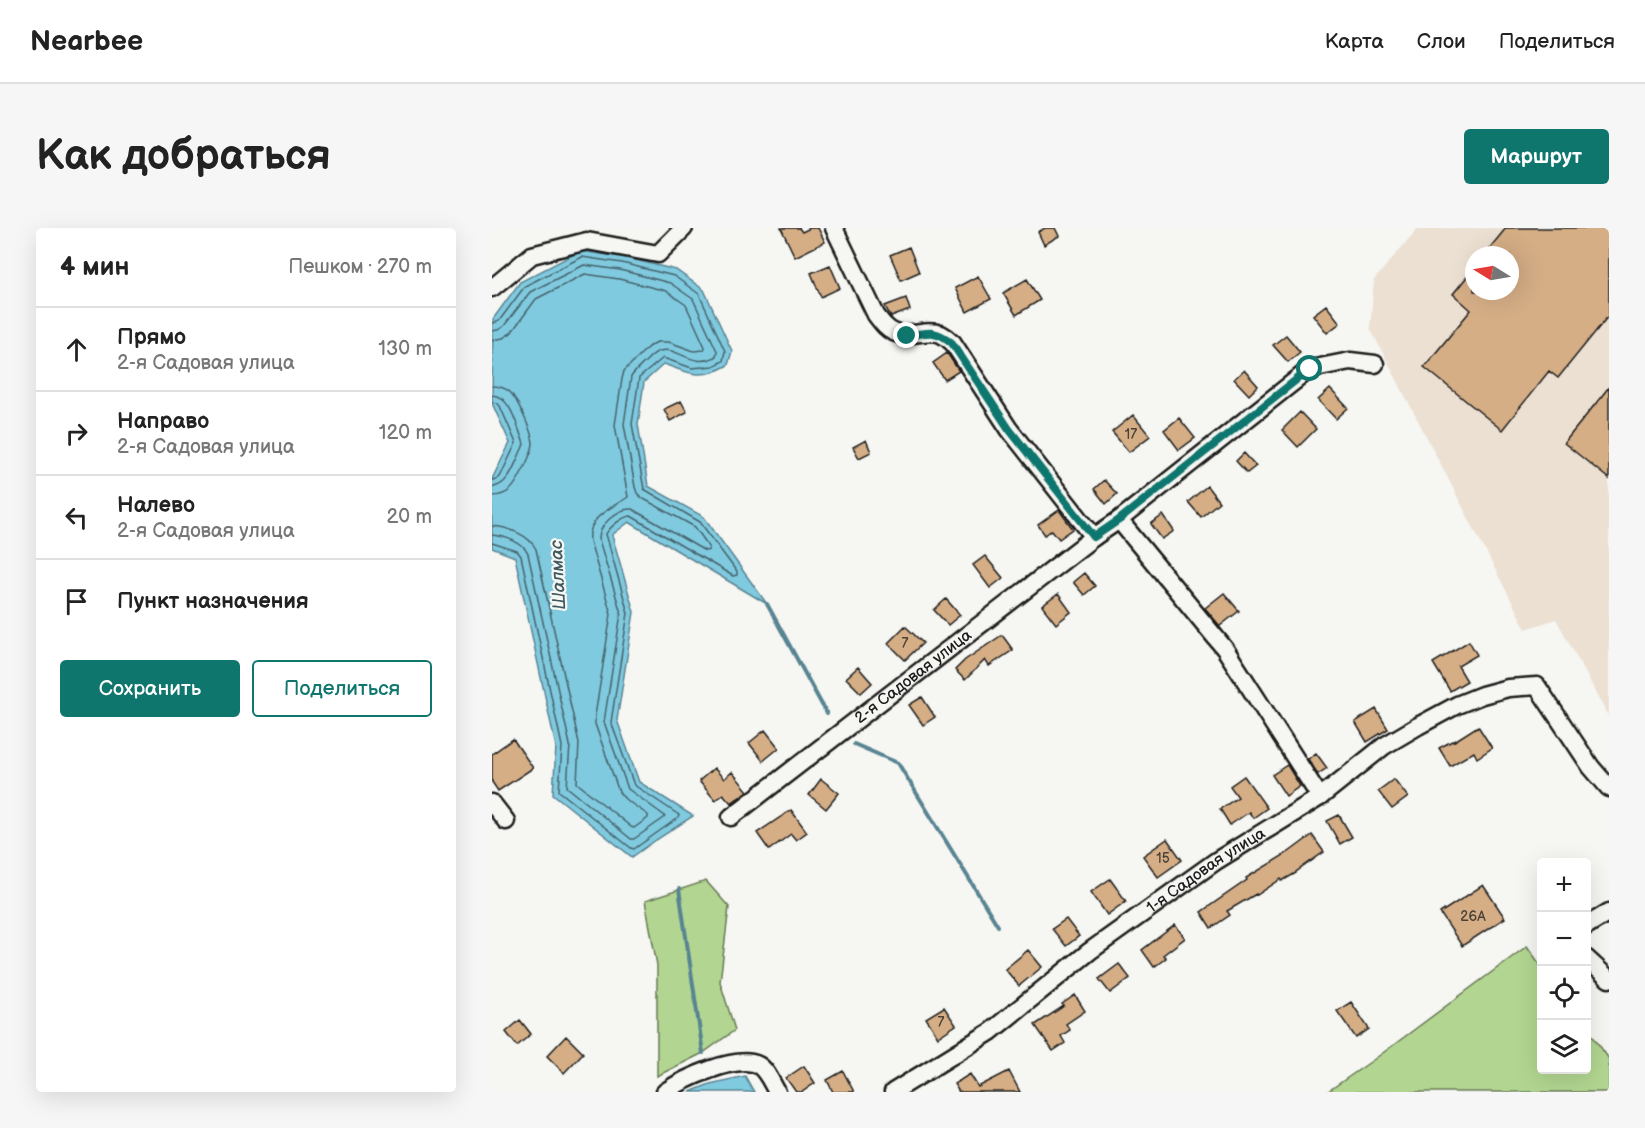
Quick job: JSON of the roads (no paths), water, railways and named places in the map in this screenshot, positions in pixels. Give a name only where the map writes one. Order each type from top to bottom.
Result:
[{"type":"street","points":[[492,288],[532,255],[587,241],[658,254],[684,228]]},
{"type":"street","points":[[834,228],[876,315],[886,327],[895,333],[907,336],[934,332],[943,335],[952,343],[1009,429],[1094,537]]},
{"type":"street","name":"2-я Садовая улица","points":[[731,818],[1119,520],[1310,369],[1350,361],[1375,364]]},
{"type":"street","points":[[1119,520],[1225,649],[1320,797]]},
{"type":"street","name":"1-я Садовая улица","points":[[893,1092],[990,1032],[1100,944],[1216,861],[1320,797],[1384,746],[1457,705],[1508,688],[1538,686],[1591,767],[1609,788]]},
{"type":"street","points":[[492,803],[506,821]]},
{"type":"street","points":[[1591,923],[1609,912]]},
{"type":"street","points":[[1591,961],[1609,979]]},
{"type":"street","points":[[665,1092],[701,1072],[738,1063],[759,1065],[767,1073],[777,1092]]},
{"type":"water","points":[[580,251],[623,257],[676,270],[704,290],[732,351],[728,365],[711,373],[696,374],[664,364],[644,382],[638,424],[648,486],[704,517],[767,604],[629,522],[612,535],[634,612],[617,720],[639,782],[693,816],[632,857],[553,794],[556,747],[515,557],[492,548],[492,479],[510,443],[492,403],[493,319],[520,282]]},
{"type":"water","points":[[745,1076],[754,1092],[690,1092],[710,1084]]},
{"type":"waterway","points":[[767,604],[827,714]]},
{"type":"waterway","points":[[854,744],[898,763],[998,926]]},
{"type":"waterway","name":"Шалмас","points":[[679,889],[703,1053]]}]
